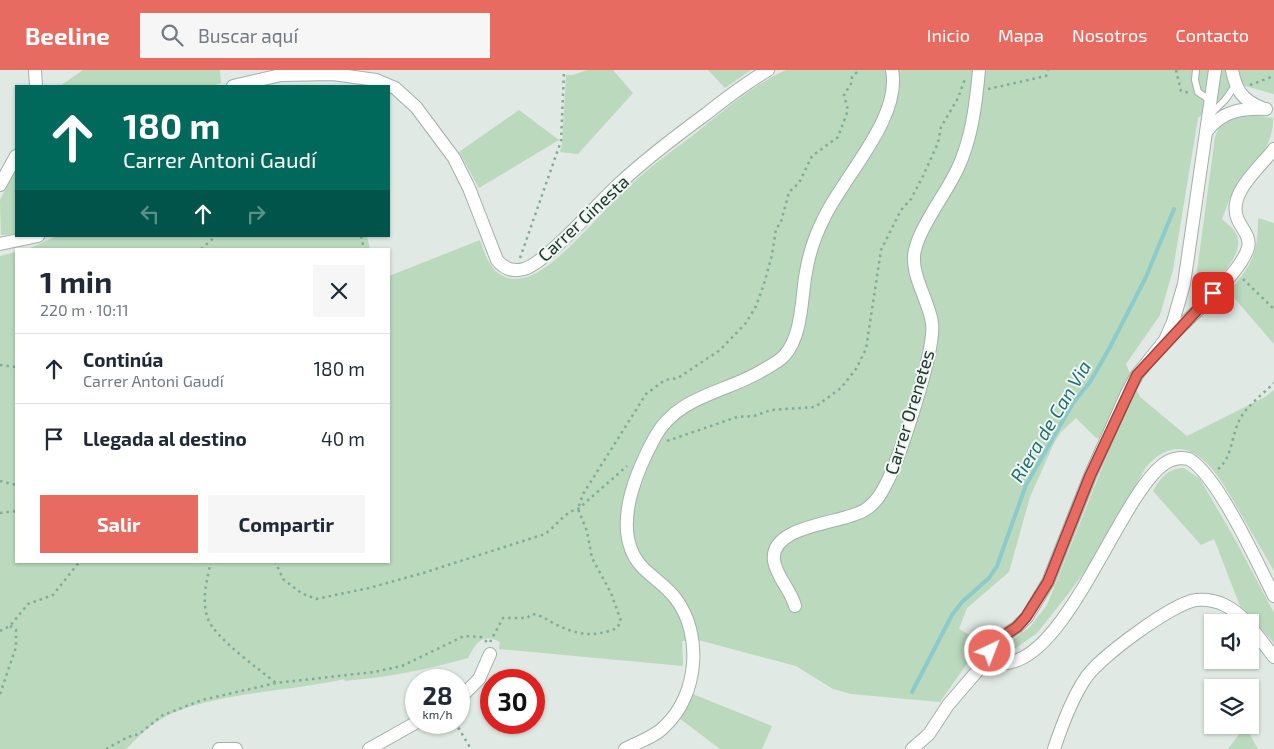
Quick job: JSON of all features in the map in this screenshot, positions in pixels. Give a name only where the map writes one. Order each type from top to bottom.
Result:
[{"type":"street","points":[[35,70],[36,85]]},
{"type":"street","name":"Carrer Ginesta","points":[[390,86],[395,88],[416,107],[454,158],[470,188],[497,260],[509,270],[516,270],[525,269],[545,255],[620,183],[664,145],[747,82],[768,70]]},
{"type":"street","points":[[625,749],[655,734],[670,721],[681,704],[695,654],[693,637],[680,606],[666,588],[641,567],[630,548],[626,529],[628,512],[646,454],[668,418],[695,400],[752,377],[779,360],[790,348],[797,328],[810,255],[818,230],[886,112],[893,88],[892,70]]},
{"type":"street","name":"Carrer Orenetes","points":[[795,606],[792,596],[776,566],[774,554],[778,544],[791,534],[846,518],[868,508],[886,485],[897,458],[922,379],[933,325],[915,267],[915,249],[961,163],[973,120],[979,70]]},
{"type":"street","points":[[1155,354],[1173,322],[1184,284],[1209,116],[1207,100],[1215,70]]},
{"type":"street","points":[[1232,70],[1238,90],[1270,110]]},
{"type":"street","name":"Carrer Ginesta","points":[[237,85],[282,75],[333,74],[376,80],[388,85]]},
{"type":"street","points":[[1207,131],[1219,118],[1233,111],[1270,110]]},
{"type":"street","points":[[912,749],[929,734],[948,705],[991,655],[990,651],[994,642],[1017,627],[1026,617],[1048,582],[1090,476],[1126,393],[1137,375],[1245,257],[1249,245],[1247,236],[1235,211],[1235,202],[1274,149]]},
{"type":"street","points":[[0,184],[15,158]]},
{"type":"street","points":[[0,244],[33,237]]},
{"type":"street","points":[[1184,284],[1191,295],[1202,304]]},
{"type":"street","points":[[991,655],[999,662],[1010,662],[1022,657],[1045,638],[1064,616],[1091,576],[1139,492],[1165,463],[1182,458],[1189,459],[1208,477],[1255,557],[1274,596]]},
{"type":"street","points":[[1054,749],[1071,704],[1091,670],[1113,650],[1177,607],[1197,600],[1212,600],[1225,604],[1237,614]]},
{"type":"street","points":[[1259,638],[1274,657]]},
{"type":"street","points":[[470,688],[479,679],[489,648]]},
{"type":"street","points":[[369,749],[405,729]]},
{"type":"street","points":[[219,749],[236,749]]},
{"type":"lane","points":[[1196,70],[1196,86],[1207,100]]},
{"type":"lane","points":[[1209,116],[1238,90]]},
{"type":"path","points":[[106,749],[139,734],[163,715],[180,707],[276,683],[374,672],[402,666],[464,636],[481,637],[489,648],[504,618],[527,618],[532,614],[539,614],[565,628],[593,636],[617,628],[620,621],[612,593],[592,558],[587,531],[578,508],[583,494],[646,394],[666,380],[678,378],[720,350],[746,323],[756,306],[764,284],[772,255],[776,229],[781,222],[789,192],[799,183],[812,156],[838,137],[848,110],[844,95],[852,82],[852,77],[859,70]]},
{"type":"path","points":[[976,93],[1046,76],[1048,70]]},
{"type":"path","points":[[1176,70],[1181,92],[1207,100]]},
{"type":"path","points":[[519,263],[561,141],[564,71]]},
{"type":"path","points":[[666,441],[738,417],[754,416],[771,410],[815,408],[841,388],[856,369],[866,349],[876,270],[883,244],[901,210],[923,176],[938,143],[941,127],[958,98],[966,76]]},
{"type":"path","points":[[1238,90],[1274,76]]},
{"type":"path","points":[[202,248],[215,237]]},
{"type":"path","points":[[1234,271],[1274,309]]},
{"type":"path","points":[[0,365],[15,368]]},
{"type":"path","points":[[1208,477],[1223,465],[1229,455],[1233,434],[1242,415],[1274,383]]},
{"type":"path","points":[[276,563],[283,579],[301,593],[316,599],[340,595],[423,573],[545,534],[571,510],[578,508],[624,468],[646,454]]},
{"type":"path","points":[[0,481],[15,485]]},
{"type":"path","points":[[0,513],[15,511]]},
{"type":"path","points":[[0,631],[10,626],[28,604],[53,595],[78,563]]},
{"type":"path","points":[[211,563],[206,582],[208,619],[216,633],[276,683]]},
{"type":"path","points":[[0,694],[16,647],[16,630],[10,626]]},
{"type":"path","points":[[462,734],[471,749]]},
{"type":"green space","points":[[83,70],[220,70],[221,83],[215,85],[61,85]]},
{"type":"green space","points":[[587,70],[613,70],[633,93],[578,154],[560,152],[566,75],[573,75]]},
{"type":"green space","points":[[708,70],[751,70],[725,88]]},
{"type":"green space","points":[[786,70],[1274,70],[1274,94],[1238,84],[1198,118],[1173,270],[1160,315],[1126,364],[1140,397],[1187,436],[1265,397],[1274,390],[1274,571],[1214,471],[1202,459],[1190,452],[1177,449],[1162,454],[1146,467],[1093,560],[1037,633],[1016,648],[1006,651],[1005,645],[1030,627],[1047,605],[1112,443],[1095,437],[1076,418],[1061,432],[1054,443],[1030,497],[1009,572],[967,608],[959,629],[982,642],[940,702],[851,694],[833,689],[796,666],[698,640],[682,641],[683,666],[499,649],[500,642],[489,638],[480,641],[468,658],[424,669],[405,669],[405,673],[345,681],[344,679],[219,699],[195,705],[173,713],[155,723],[126,749],[0,749],[0,256],[15,252],[15,563],[390,563],[390,276],[480,240],[486,256],[499,274],[514,279],[536,273],[563,253],[636,180],[739,98]]},
{"type":"green space","points":[[519,110],[559,140],[479,188],[459,152]]},
{"type":"green space","points":[[1244,114],[1273,118],[1270,139],[1254,166],[1232,193],[1222,219],[1236,233],[1237,251],[1228,267],[1205,292],[1196,287],[1196,279],[1215,137],[1221,123]]},
{"type":"green space","points":[[15,171],[15,234],[1,235],[0,200]]},
{"type":"green space","points":[[1258,218],[1274,223],[1274,344],[1229,292],[1243,274],[1252,258],[1257,241]]},
{"type":"green space","points":[[55,237],[367,237],[370,248],[30,248]]},
{"type":"green space","points":[[1178,468],[1184,468],[1200,479],[1236,541],[1274,613],[1274,643],[1259,627],[1259,614],[1247,614],[1240,606],[1214,539],[1201,545],[1153,491],[1162,478]]},
{"type":"green space","points":[[690,693],[772,726],[762,749],[720,749],[679,718]]},
{"type":"green space","points":[[1239,734],[1250,734],[1258,749],[1228,749]]},
{"type":"waterway","name":"Riera de Can Via","points":[[912,692],[952,615],[962,602],[989,578],[997,566],[1026,485],[1073,403],[1090,382],[1109,349],[1146,277],[1174,209]]},
{"type":"route","points":[[990,651],[994,642],[1017,627],[1026,617],[1048,582],[1090,476],[1126,393],[1137,375],[1213,293]]}]
